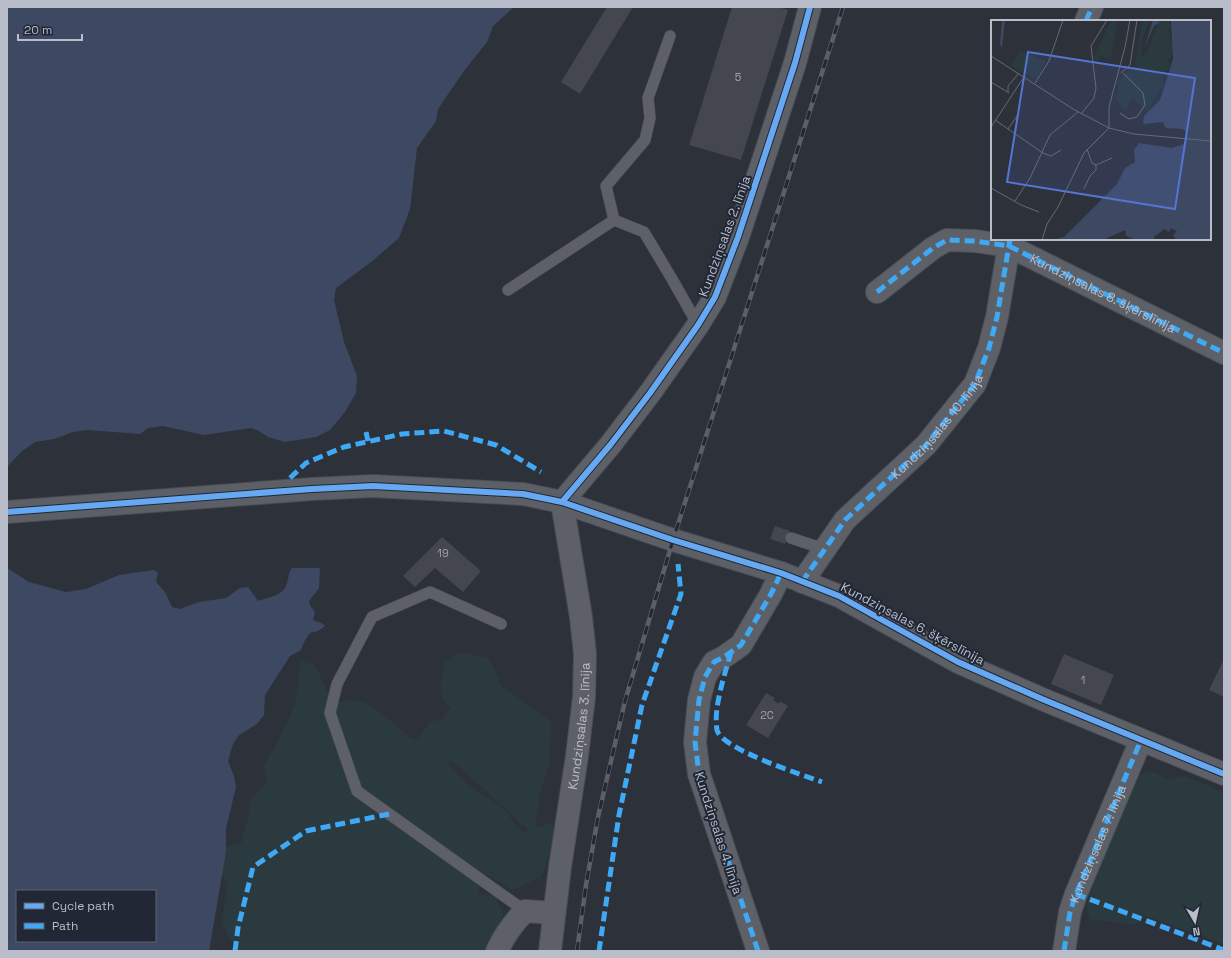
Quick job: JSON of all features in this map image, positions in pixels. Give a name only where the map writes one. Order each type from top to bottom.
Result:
[{"type":"street","name":"Kundziņsalas 2. līnija","points":[[562,502],[611,444],[650,394],[698,325],[715,297],[738,237],[795,63],[810,7]]},
{"type":"street","points":[[1086,20],[1092,7]]},
{"type":"street","name":"Kundziņsalas 8. šķērslīnija","points":[[877,292],[933,248],[947,240],[975,240],[1010,243],[1224,352]]},
{"type":"street","name":"Kundziņsalas 10. līnija","points":[[802,582],[845,520],[926,445],[975,384],[990,348],[1010,243]]},
{"type":"street","name":"Kundziņsalas 6. šķērslīnija","points":[[7,512],[312,489],[373,486],[523,494],[562,502],[673,540],[781,573],[839,596],[958,662],[1042,699],[1224,774]]},
{"type":"street","name":"Kundziņsalas 3. līnija","points":[[550,951],[584,697],[585,654],[581,617],[562,502]]},
{"type":"street","name":"Kundziņsalas 4. līnija","points":[[758,951],[699,774],[695,742],[699,700],[705,677],[714,662],[741,646],[771,594],[781,573]]},
{"type":"street","name":"Kundziņsalas 7. līnija","points":[[1064,951],[1070,912],[1076,894],[1141,740]]},
{"type":"street","points":[[497,951],[514,922],[524,911],[554,913]]},
{"type":"lane","points":[[614,220],[606,186],[645,140],[650,118],[648,98],[670,36]]},
{"type":"lane","points":[[614,220],[644,232],[698,325]]},
{"type":"lane","points":[[508,290],[614,220]]},
{"type":"lane","points":[[791,538],[826,548]]},
{"type":"lane","points":[[501,624],[430,592],[372,616],[337,684],[330,713],[358,791],[524,911]]},
{"type":"shaded area","points":[[460,652],[489,658],[498,677],[499,684],[551,721],[550,762],[539,796],[536,827],[550,823],[561,836],[550,852],[541,877],[512,890],[487,875],[478,894],[496,896],[503,915],[488,951],[230,951],[235,947],[222,924],[228,882],[215,871],[216,849],[241,843],[248,819],[250,799],[267,782],[264,765],[276,745],[295,705],[301,661],[315,665],[327,691],[338,702],[349,700],[365,702],[395,724],[410,738],[417,740],[430,722],[442,719],[451,708],[443,700],[440,684],[445,663]],"holes":[[[449,760],[460,767],[528,830],[522,832],[503,808],[472,788],[447,764]]]},
{"type":"shaded area","points":[[1151,771],[1169,780],[1184,776],[1224,792],[1224,944],[1143,915],[1135,925],[1089,919],[1087,903],[1089,896],[1081,893],[1125,792],[1133,790],[1139,775]]},
{"type":"water","points":[[7,7],[514,7],[493,26],[487,42],[464,71],[438,109],[436,121],[417,148],[410,209],[399,238],[371,262],[336,288],[334,300],[344,342],[357,376],[356,393],[345,412],[330,430],[316,437],[285,442],[268,437],[251,428],[204,435],[163,426],[148,428],[140,434],[88,430],[73,432],[54,439],[35,442],[21,452],[7,467]]},
{"type":"water","points":[[7,568],[29,582],[66,592],[86,589],[119,575],[154,570],[158,573],[156,582],[165,592],[172,607],[180,609],[199,602],[226,598],[240,588],[248,587],[258,601],[283,591],[292,568],[320,568],[319,588],[309,601],[315,612],[313,620],[325,626],[318,631],[310,633],[301,650],[290,656],[265,695],[264,715],[257,724],[239,735],[233,744],[228,761],[234,776],[236,787],[226,828],[226,852],[209,951],[7,951]]},
{"type":"building","points":[[607,7],[633,7],[580,94],[561,82]]},
{"type":"building","points":[[732,7],[778,7],[788,10],[741,160],[689,145]]},
{"type":"building","points":[[775,526],[790,531],[785,544],[770,539]]},
{"type":"building","points":[[442,537],[481,571],[463,592],[435,568],[415,587],[403,576]]},
{"type":"building","points":[[1064,654],[1114,675],[1101,705],[1051,684]]},
{"type":"building","points":[[1224,659],[1224,697],[1209,690]]},
{"type":"building","points":[[766,693],[775,698],[773,700],[779,704],[780,701],[788,706],[768,738],[746,725]]},
{"type":"railway","points":[[577,951],[586,885],[598,817],[625,701],[673,540],[843,7]]},
{"type":"marked path","points":[[1086,20],[1092,7]]},
{"type":"marked path","points":[[877,292],[933,248],[947,240],[975,241],[1009,246],[1224,353]]},
{"type":"marked path","points":[[802,582],[845,520],[926,445],[975,384],[989,348],[997,317],[1010,240]]},
{"type":"marked path","points":[[290,478],[306,463],[344,447],[402,434],[444,431],[496,445],[541,472]]},
{"type":"marked path","points":[[366,432],[368,441]]},
{"type":"marked path","points":[[599,951],[619,815],[642,705],[681,594],[678,564]]},
{"type":"marked path","points":[[758,951],[699,774],[695,742],[699,700],[705,677],[714,662],[741,645],[771,594],[781,573],[784,574]]},
{"type":"marked path","points":[[731,652],[718,701],[716,721],[717,730],[722,737],[732,745],[747,753],[822,782]]},
{"type":"marked path","points":[[1064,951],[1070,912],[1076,894],[1141,740]]},
{"type":"marked path","points":[[235,951],[238,928],[253,867],[306,831],[389,814]]},
{"type":"marked path","points":[[1076,894],[1224,950]]},
{"type":"cycle path","points":[[562,502],[611,444],[650,393],[698,325],[715,297],[738,237],[795,63],[810,7]]},
{"type":"cycle path","points":[[7,512],[312,489],[373,486],[523,494],[562,502],[673,540],[781,573],[839,596],[958,662],[1042,699],[1224,774]]}]
